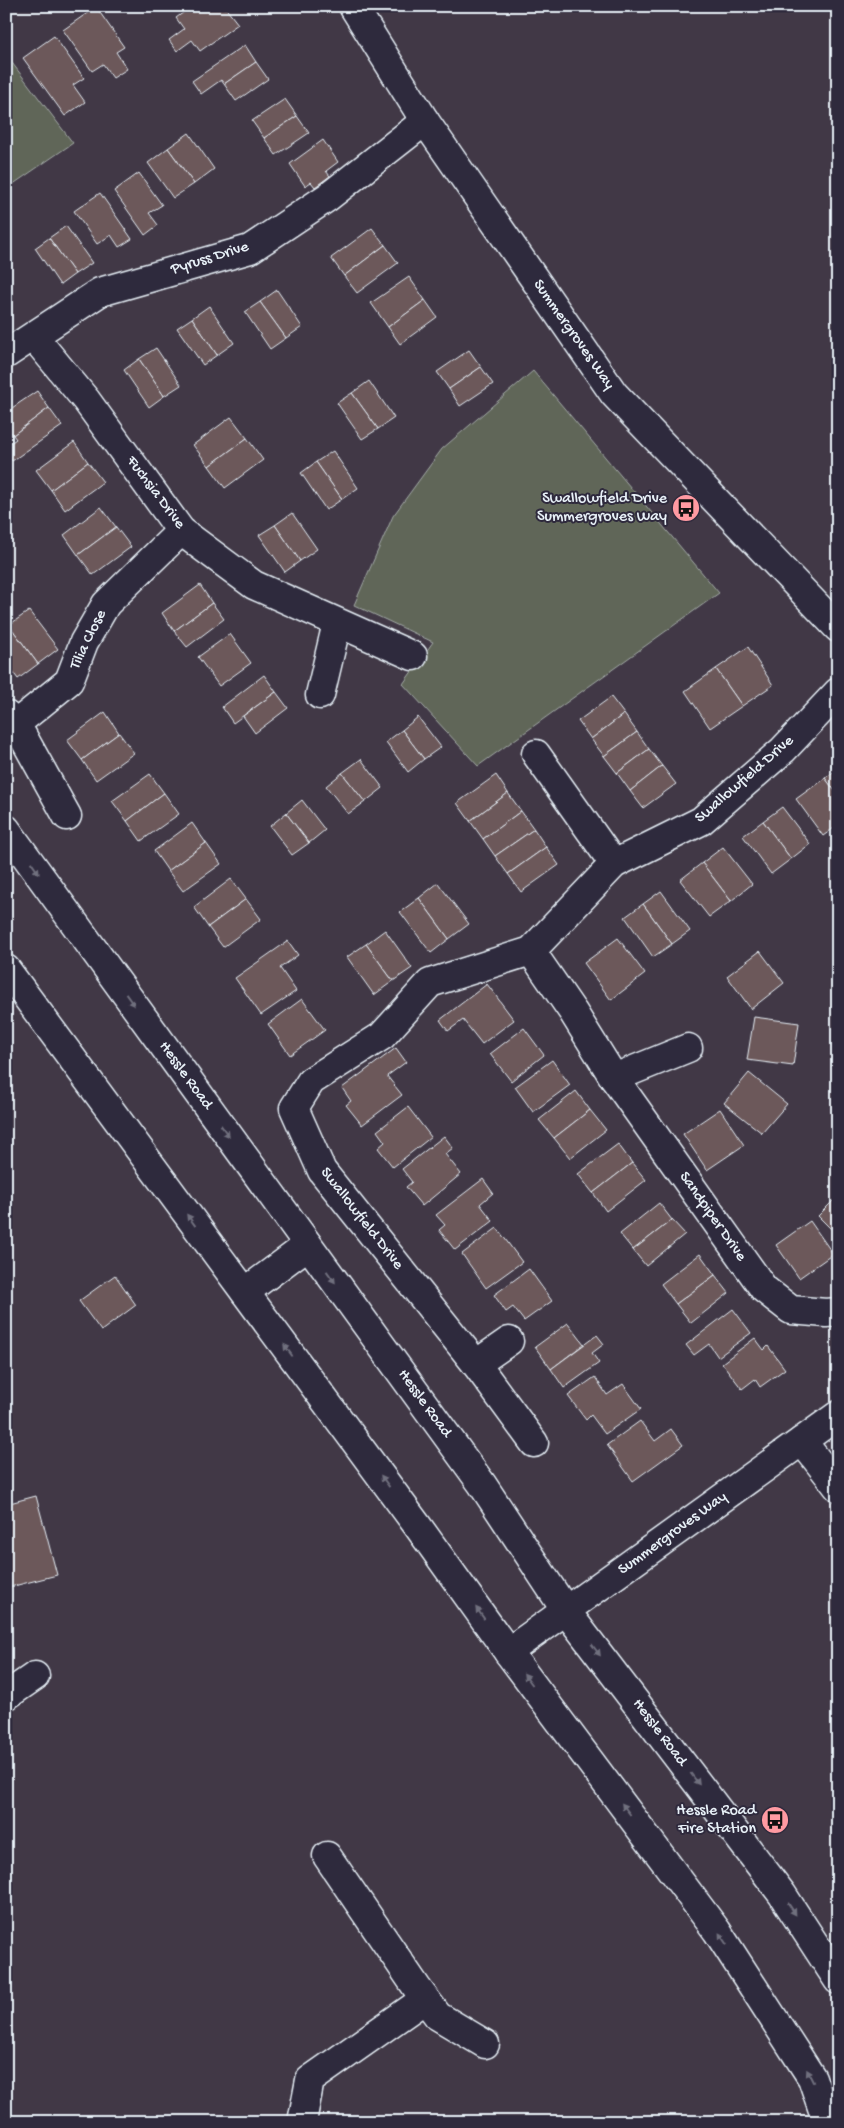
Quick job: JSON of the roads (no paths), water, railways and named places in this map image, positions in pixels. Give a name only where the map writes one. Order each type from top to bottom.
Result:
[{"type":"street","name":"Summergroves Way","points":[[353,6],[425,121],[614,394],[838,628]]},
{"type":"street","name":"Pyruss Drive","points":[[6,354],[100,292],[250,249],[328,197],[425,121]]},
{"type":"street","name":"Fuchsia Drive","points":[[34,336],[86,400],[181,531],[254,586],[414,656]]},
{"type":"street","name":"Tilia Close","points":[[67,816],[11,720],[69,681],[84,642],[106,604],[181,531]]},
{"type":"street","points":[[320,695],[337,623]]},
{"type":"street","name":"Swallowfield Drive","points":[[534,1443],[476,1364],[322,1172],[294,1108],[311,1081],[382,1036],[430,983],[531,951],[614,864],[701,822],[783,750],[838,692]]},
{"type":"street","points":[[536,754],[614,864]]},
{"type":"street","name":"Hessle Road","points":[[6,828],[482,1484],[566,1611],[782,1894],[838,1980]]},
{"type":"street","name":"Sandpiper Drive","points":[[531,951],[573,1012],[614,1078],[764,1290],[791,1310],[826,1313],[838,1312]]},
{"type":"street","points":[[6,969],[412,1518],[508,1652],[717,1931],[812,2078],[826,2122]]},
{"type":"street","points":[[614,1078],[688,1048]]},
{"type":"street","points":[[245,1292],[308,1245]]},
{"type":"street","points":[[476,1364],[509,1341]]},
{"type":"street","name":"Summergroves Way","points":[[508,1652],[838,1415]]},
{"type":"street","points":[[802,1441],[838,1487]]},
{"type":"street","points":[[6,1696],[35,1676]]},
{"type":"street","points":[[327,1856],[438,2016],[485,2044]]},
{"type":"street","points":[[302,2122],[310,2080],[425,1999]]},
{"type":"place","name":"Swallowfield Drive Summergroves Way","points":[[686,508]]},
{"type":"place","name":"Hessle Road Fire Station","points":[[775,1820]]}]
